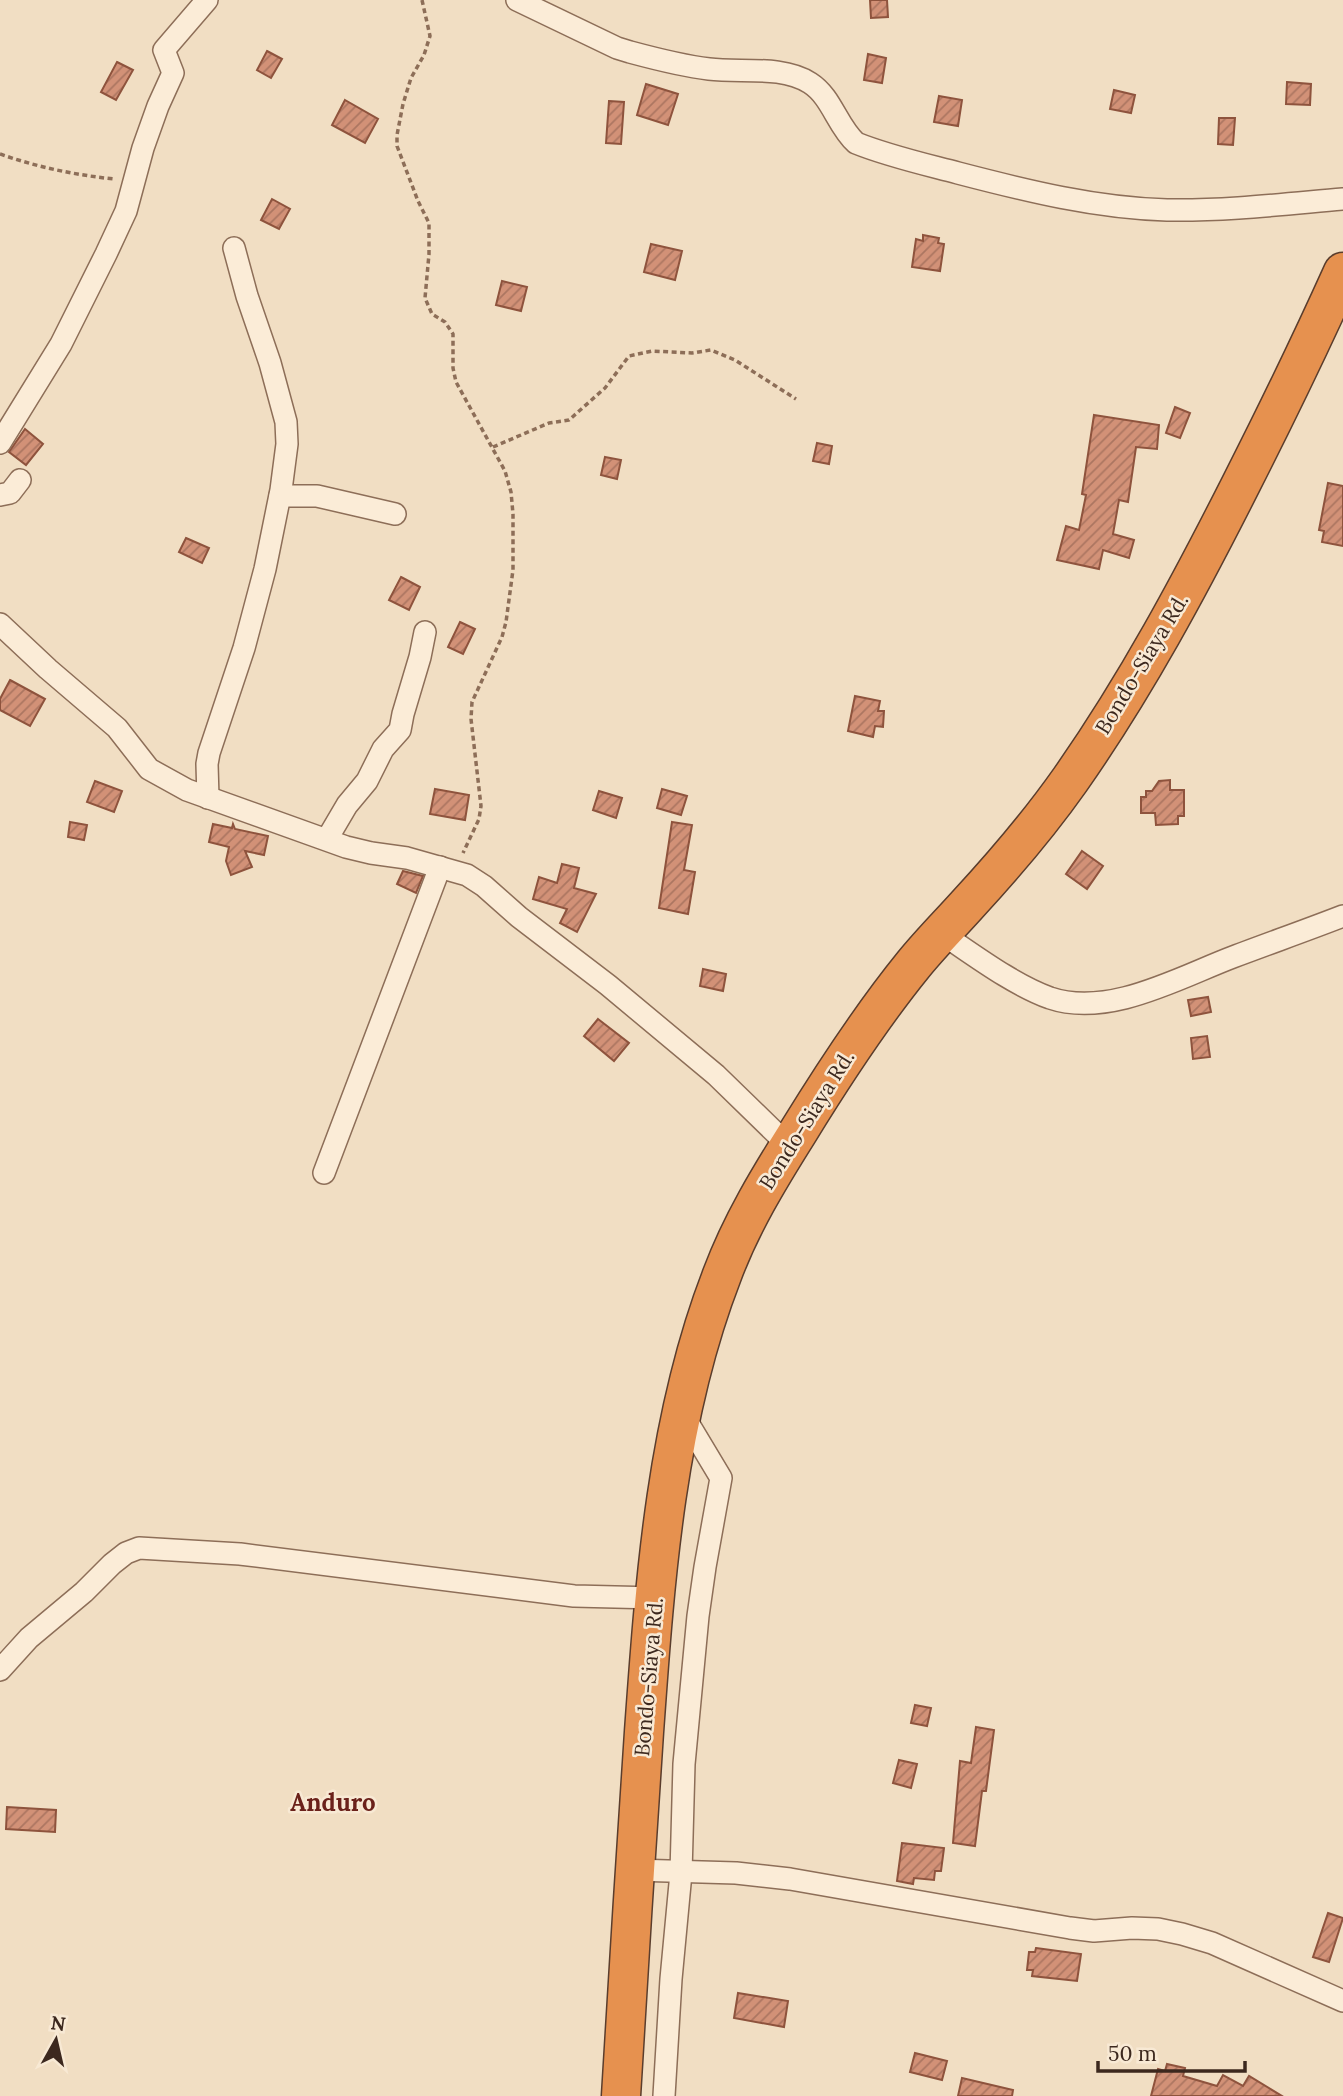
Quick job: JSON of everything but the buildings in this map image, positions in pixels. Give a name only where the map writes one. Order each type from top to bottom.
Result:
[{"type":"highway","name":"Bondo-Siaya Rd.","points":[[621,2096],[634,1870],[666,1508],[682,1413],[700,1340],[722,1275],[740,1230],[835,1073],[912,965],[1003,865],[1047,810],[1090,751],[1129,690],[1210,546],[1343,272]]},
{"type":"street","points":[[0,443],[61,344],[126,211],[158,106],[173,73],[164,50],[207,0]]},
{"type":"street","points":[[517,0],[630,52],[708,69],[776,72],[797,77],[818,89],[847,134],[856,143],[1006,186],[1059,198],[1167,210],[1227,209],[1343,200]]},
{"type":"street","points":[[208,798],[207,764],[212,739],[265,569],[280,496],[287,444],[286,422],[234,248]]},
{"type":"street","points":[[280,496],[317,496],[395,514]]},
{"type":"street","points":[[0,624],[117,728],[149,769],[187,790],[359,850],[407,858],[467,875],[484,886],[716,1075],[789,1146]]},
{"type":"street","points":[[327,839],[347,804],[367,781],[383,749],[400,730],[425,632]]},
{"type":"street","points":[[324,1173],[447,869]]},
{"type":"street","points":[[940,933],[1030,989],[1051,998],[1082,1003],[1154,990],[1343,916]]},
{"type":"street","points":[[664,2096],[681,1872],[684,1764],[691,1687],[705,1567],[721,1478],[682,1413]]},
{"type":"street","points":[[0,1670],[29,1638],[84,1592],[112,1564],[126,1553],[139,1548],[240,1554],[574,1596],[656,1598]]},
{"type":"street","points":[[634,1870],[736,1873],[790,1879],[1094,1931],[1158,1929],[1212,1943],[1343,2001]]},
{"type":"path","points":[[422,0],[430,36],[424,55],[411,78],[403,104],[397,146],[429,223],[425,298],[432,314],[451,328],[456,382],[493,447],[512,492],[513,570],[510,599],[502,637],[472,702],[471,719],[481,806],[480,819],[447,869]]},
{"type":"path","points":[[0,154],[83,176],[134,181]]},
{"type":"path","points":[[493,447],[549,423],[569,420],[605,388],[629,356],[652,351],[692,353],[711,349],[735,359],[796,399]]},
{"type":"district","name":"Anduro","points":[[333,1803]]}]
